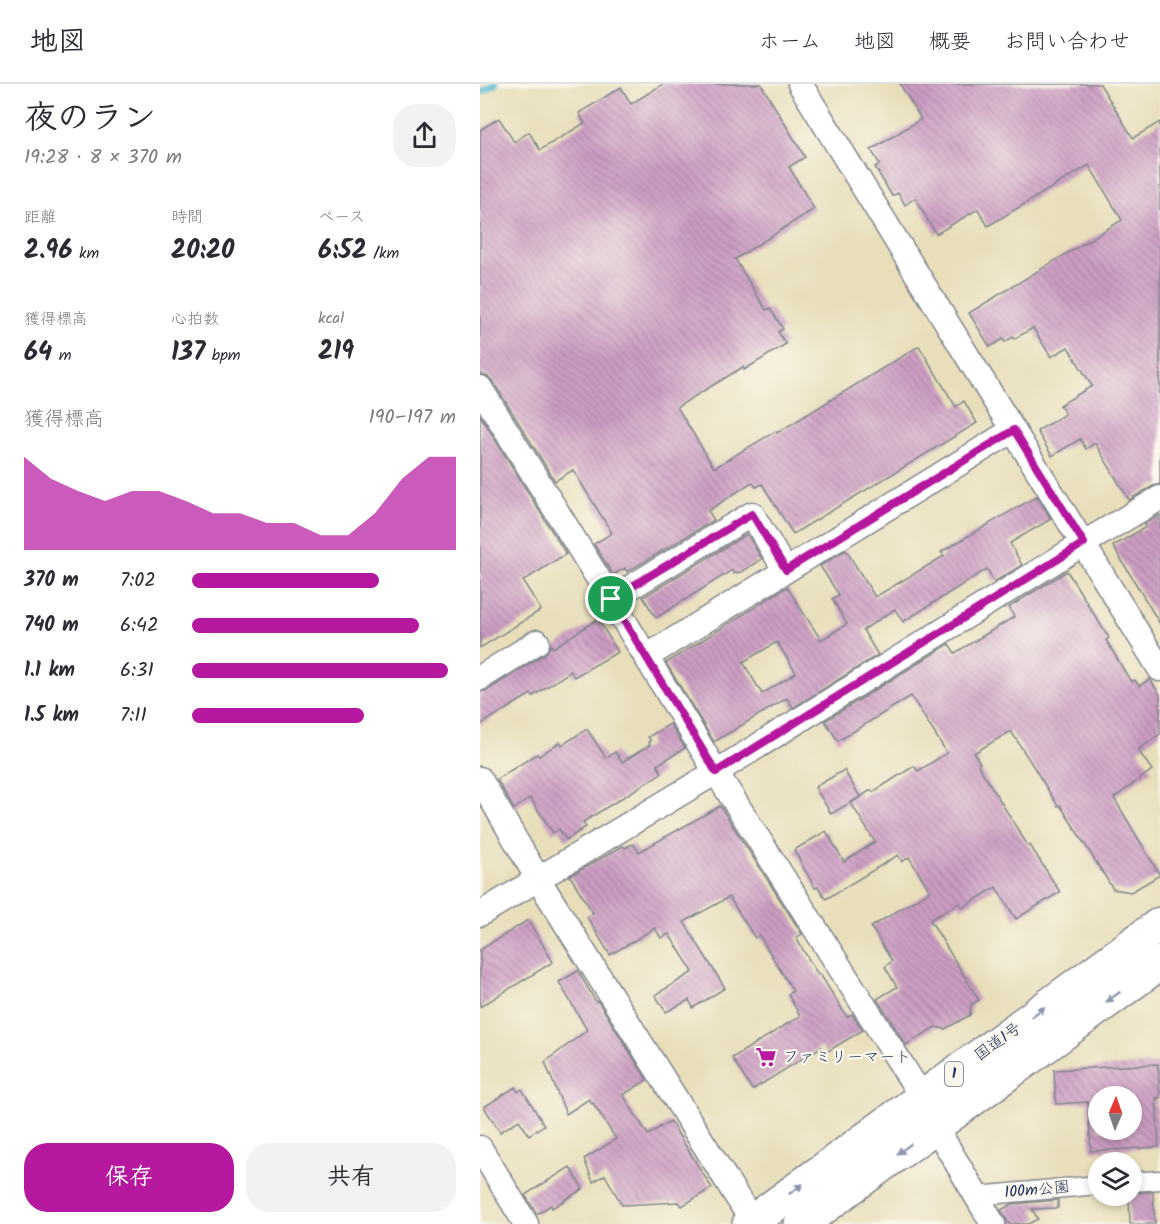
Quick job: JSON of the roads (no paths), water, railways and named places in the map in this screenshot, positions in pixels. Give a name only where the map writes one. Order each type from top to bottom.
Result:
[{"type":"highway","name":"国道1号","points":[[752,1223],[1160,924]]},
{"type":"highway","name":"国道1号","points":[[801,1224],[1160,963]]},
{"type":"street","points":[[800,84],[1160,669]]},
{"type":"street","points":[[480,388],[716,772],[922,1097]]},
{"type":"street","points":[[646,657],[1014,430]]},
{"type":"street","points":[[480,915],[1160,498]]},
{"type":"street","points":[[611,599],[752,514],[786,570]]},
{"type":"street","points":[[480,678],[537,642]]},
{"type":"street","points":[[480,779],[538,879],[752,1223]]},
{"type":"street","points":[[935,1126],[993,1224]]},
{"type":"street","points":[[480,1148],[526,1224]]},
{"type":"street","points":[[1142,1181],[1160,1180]]},
{"type":"street","name":"100m公園","points":[[976,1196],[1088,1186]]},
{"type":"waterway","points":[[480,93],[495,84]]},
{"type":"place","name":"ファミリーマート","points":[[766,1057]]}]
